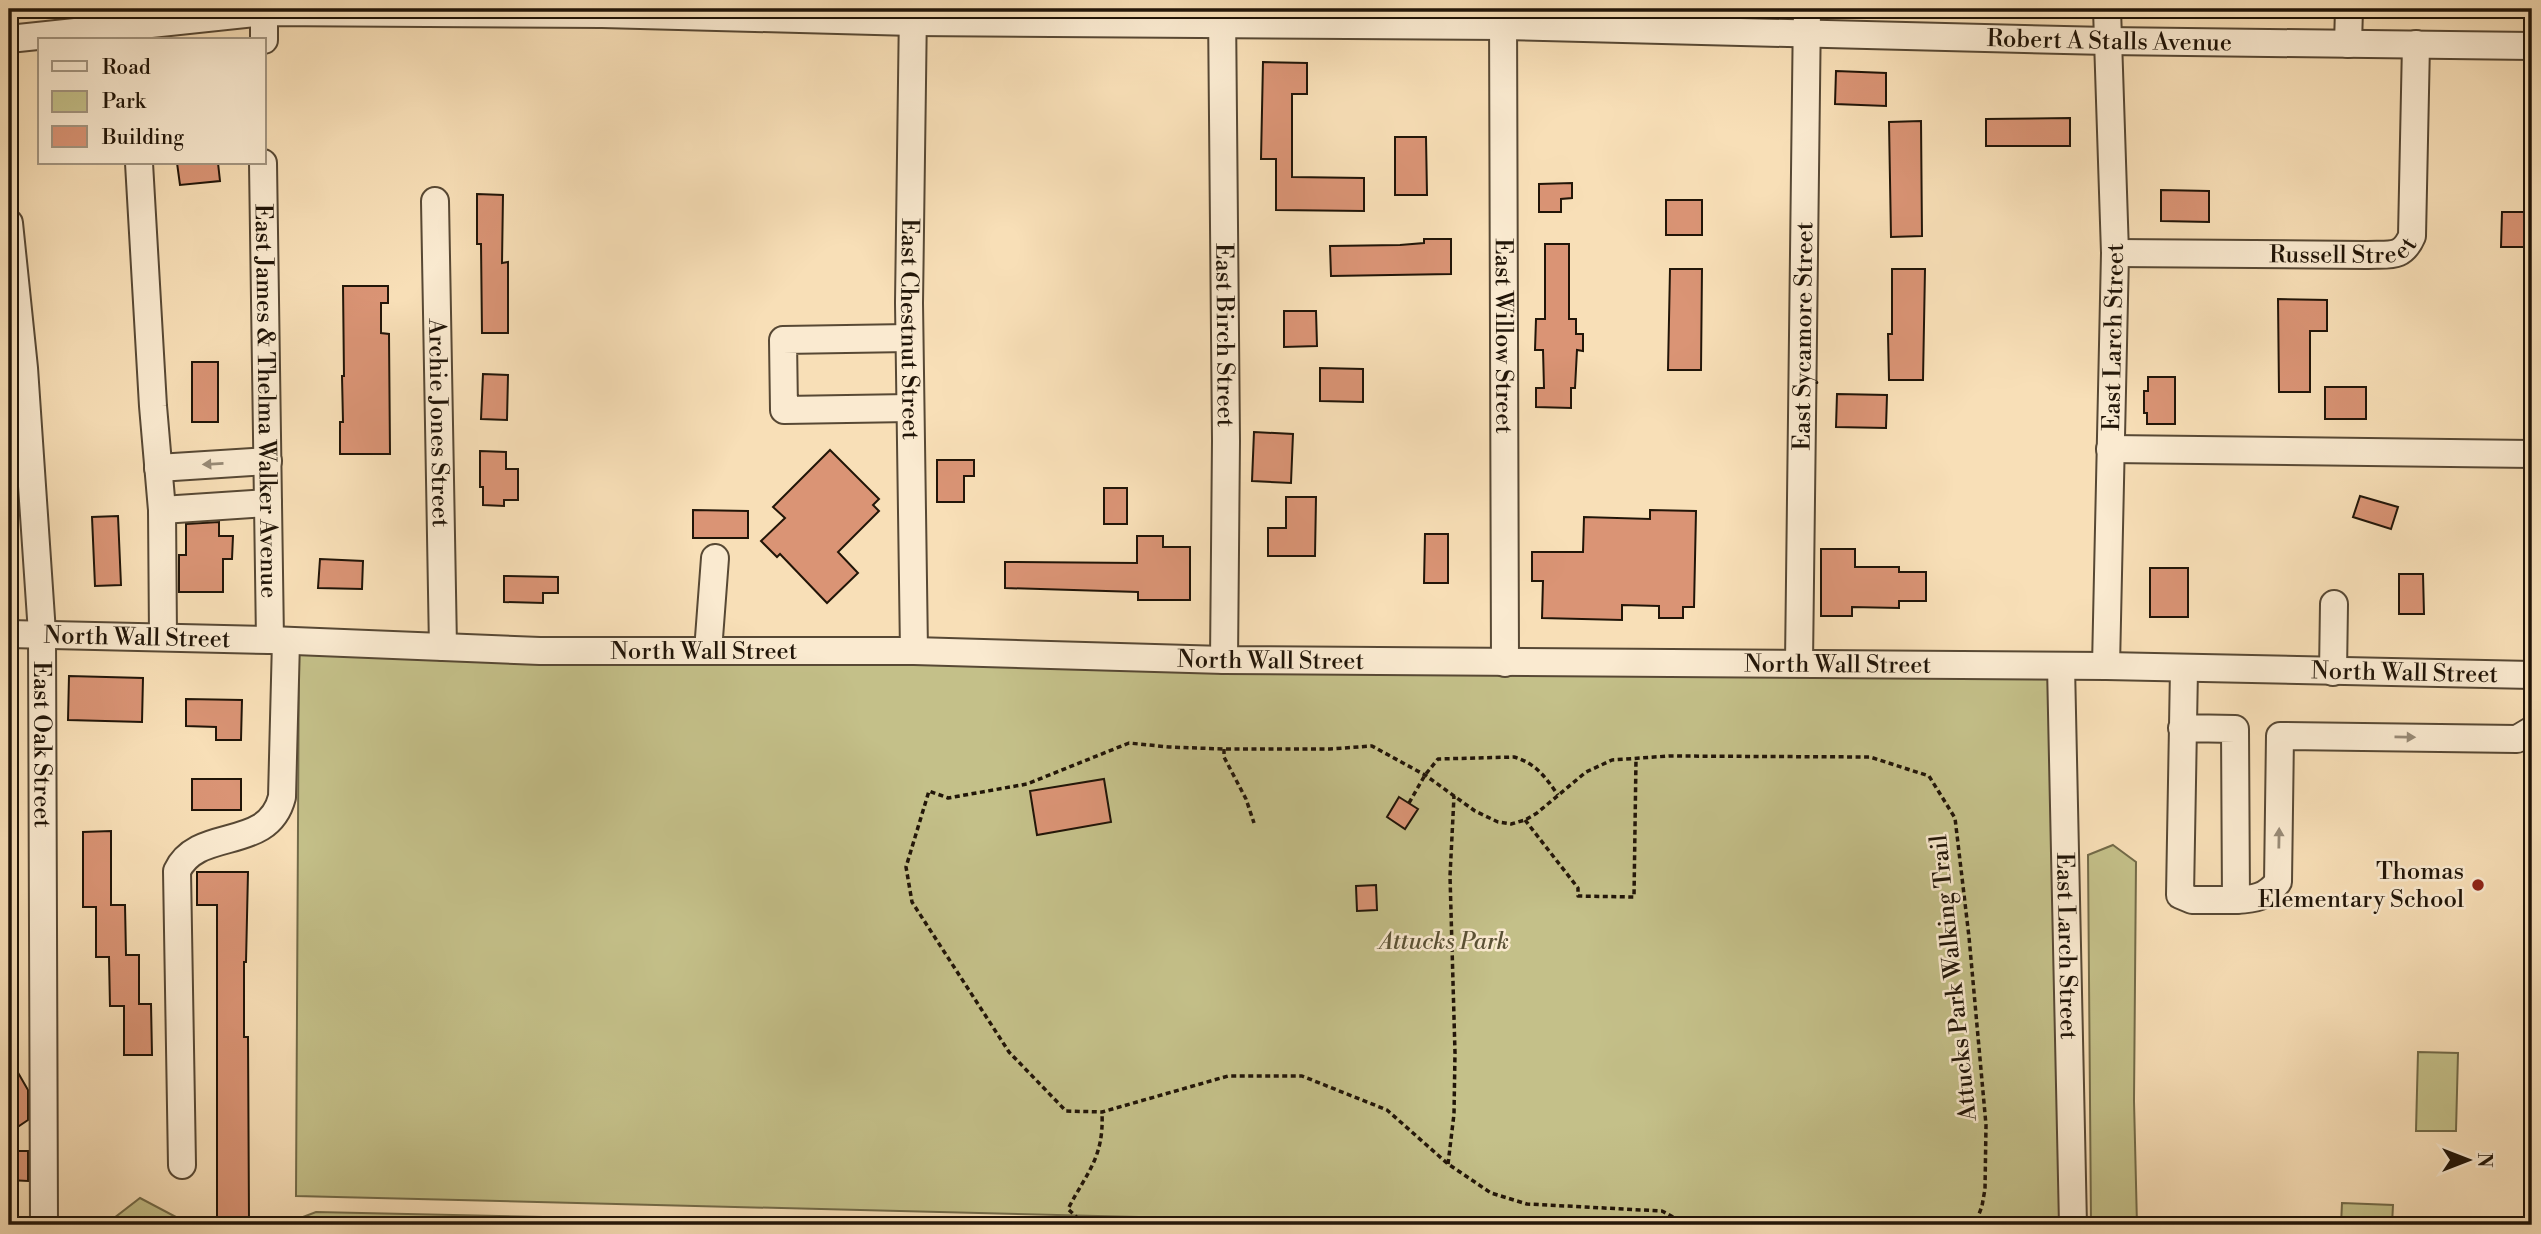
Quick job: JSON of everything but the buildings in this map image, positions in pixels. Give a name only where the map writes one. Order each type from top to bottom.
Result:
[{"type":"street","name":"East Larch Street","points":[[2105,666],[2115,253],[2107,9]]},
{"type":"street","points":[[2348,9],[2348,44]]},
{"type":"street","name":"Robert A Stalls Avenue","points":[[9,38],[131,33],[264,10],[602,11],[1807,21],[2107,41],[2532,46]]},
{"type":"street","points":[[264,10],[264,38]]},
{"type":"street","name":"East Chestnut Street","points":[[913,15],[909,338],[914,651]]},
{"type":"street","name":"East Birch Street","points":[[1222,17],[1226,441],[1224,660]]},
{"type":"street","name":"East Willow Street","points":[[1503,18],[1505,663]]},
{"type":"street","name":"East Sycamore Street","points":[[1799,663],[1807,21]]},
{"type":"street","name":"Russell Street","points":[[2115,253],[2367,256],[2398,254],[2407,248],[2412,236],[2416,44]]},
{"type":"street","points":[[139,164],[162,510],[163,636]]},
{"type":"street","name":"East James & Thelma Walker Avenue","points":[[182,1165],[177,871],[182,861],[201,848],[261,828],[279,809],[282,797],[278,640],[268,503],[263,164]]},
{"type":"street","name":"Archie Jones Street","points":[[435,201],[443,648]]},
{"type":"street","name":"East Oak Street","points":[[9,223],[23,369],[42,633],[44,1225]]},
{"type":"street","points":[[909,338],[783,340],[784,410],[910,408]]},
{"type":"street","points":[[2110,449],[2532,454]]},
{"type":"street","points":[[158,468],[268,461]]},
{"type":"street","points":[[162,510],[268,503]]},
{"type":"street","points":[[708,651],[715,558]]},
{"type":"street","points":[[2333,672],[2334,604]]},
{"type":"street","name":"North Wall Street","points":[[9,634],[163,636],[540,651],[914,651],[1224,660],[2105,666],[2532,675]]},
{"type":"street","name":"East Larch Street","points":[[2061,666],[2073,1225]]},
{"type":"street","points":[[2184,669],[2180,895],[2192,900],[2256,899],[2270,893],[2278,882],[2280,736]]},
{"type":"street","points":[[2182,728],[2235,729],[2280,736],[2517,739],[2532,730]]},
{"type":"street","points":[[2235,729],[2236,900]]},
{"type":"path","points":[[1636,759],[1634,897],[1578,896],[1578,888],[1525,820],[1511,824],[1498,822],[1475,810],[1425,775],[1373,746],[1331,749],[1224,749],[1129,743],[1027,784],[948,798],[929,791],[906,867],[912,902],[1009,1052],[1066,1111],[1102,1112],[1227,1076],[1302,1076],[1387,1110],[1448,1164],[1491,1193],[1511,1200],[1549,1206],[1662,1211],[1688,1225]]},
{"type":"path","points":[[1224,749],[1224,757],[1246,799],[1254,823]]},
{"type":"path","name":"Attucks Park Walking Trail","points":[[1525,820],[1586,772],[1612,760],[1669,756],[1870,757],[1929,776],[1955,818],[1969,937],[1986,1125],[1985,1189],[1975,1225]]},
{"type":"path","points":[[1409,803],[1425,775],[1443,758],[1514,757],[1532,764],[1558,795]]},
{"type":"path","points":[[1448,1164],[1454,1102],[1450,876],[1454,796]]},
{"type":"path","points":[[1085,1225],[1068,1209],[1086,1181],[1101,1145],[1102,1112]]},
{"type":"green space","name":"Attucks Park","points":[[299,641],[2061,666],[2073,1225],[1460,1225],[296,1196]]},
{"type":"green space","points":[[2113,845],[2136,862],[2134,1101],[2137,1225],[2091,1225],[2088,855]]},
{"type":"green space","points":[[2418,1052],[2458,1053],[2456,1131],[2416,1131]]},
{"type":"green space","points":[[140,1198],[191,1225],[105,1225]]},
{"type":"green space","points":[[2342,1203],[2393,1205],[2392,1225],[2341,1225]]},
{"type":"green space","points":[[316,1212],[684,1220],[743,1225],[282,1225]]},
{"type":"place","name":"Thomas Elementary School","points":[[2478,885]]}]
